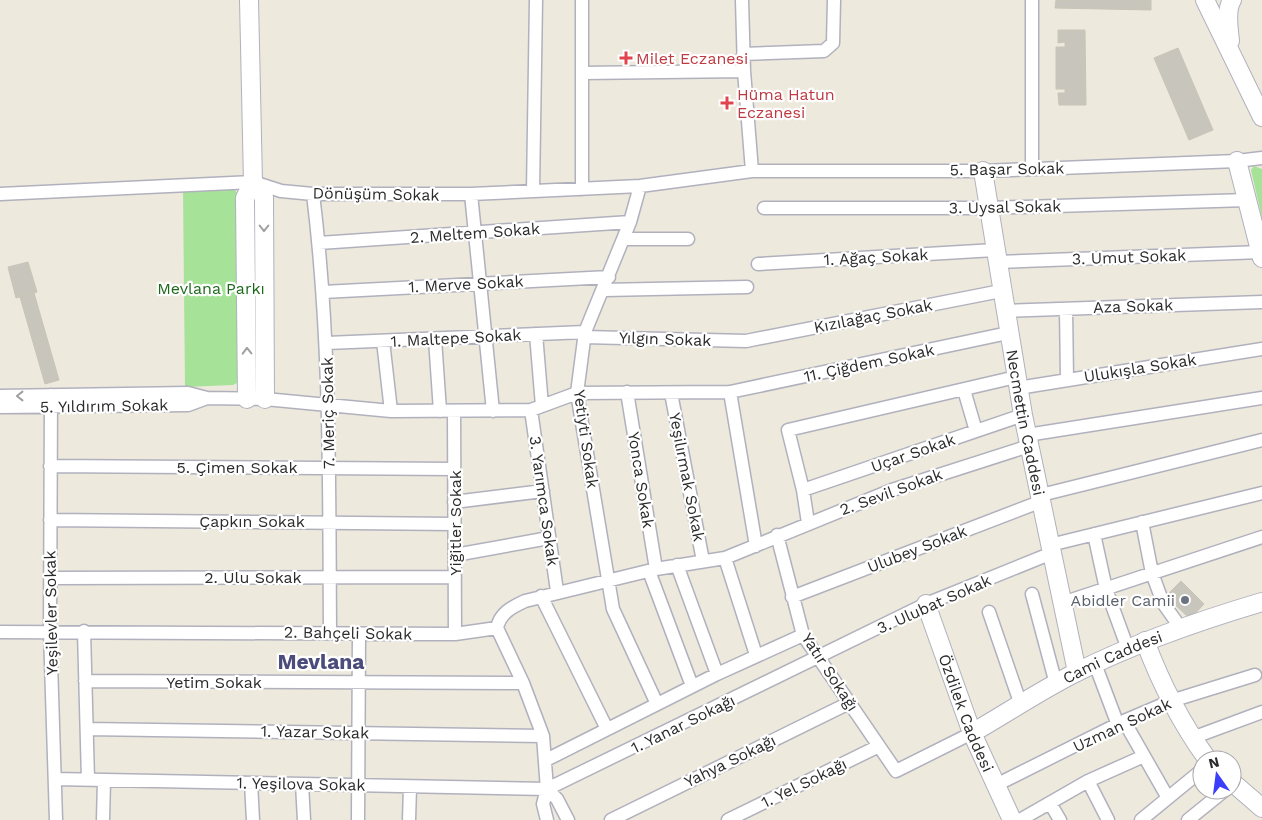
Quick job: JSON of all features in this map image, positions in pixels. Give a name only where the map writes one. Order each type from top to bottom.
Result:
[{"type":"main road","points":[[247,399],[245,198],[253,182],[249,0]]},
{"type":"main road","points":[[1205,0],[1262,117]]},
{"type":"main road","points":[[1232,0],[1229,5],[1228,26],[1232,52]]},
{"type":"main road","points":[[1237,161],[1261,255]]},
{"type":"main road","name":"Necmettin Caddesi","points":[[983,171],[1004,311],[1023,415],[1042,498],[1077,672]]},
{"type":"main road","points":[[253,182],[264,197],[265,399]]},
{"type":"main road","name":"Cami Caddesi","points":[[972,733],[1077,672],[1145,641],[1180,627],[1262,602]]},
{"type":"main road","name":"Özdilek Caddesi","points":[[926,604],[972,733],[994,786],[1012,820]]},
{"type":"main road","points":[[1145,641],[1159,678],[1192,738],[1201,750]]},
{"type":"main road","points":[[1242,793],[1262,808]]},
{"type":"street","points":[[533,192],[536,0]]},
{"type":"street","points":[[582,0],[582,189]]},
{"type":"street","points":[[742,0],[743,54],[752,171]]},
{"type":"street","points":[[743,54],[824,51],[833,43],[834,0]]},
{"type":"street","points":[[1032,0],[1032,169]]},
{"type":"street","points":[[582,73],[744,71]]},
{"type":"street","name":"5. Başar Sokak","points":[[752,171],[983,171],[1237,161],[1262,158]]},
{"type":"street","name":"Dönüşüm Sokak","points":[[0,194],[253,182],[281,191],[313,194],[471,194],[640,186],[752,171]]},
{"type":"street","name":"Yetiyti Sokak","points":[[640,186],[630,222],[604,290],[584,334],[577,392],[613,609],[657,704]]},
{"type":"street","name":"7. Meriç Sokak","points":[[313,194],[327,344],[330,633]]},
{"type":"street","points":[[471,194],[494,411]]},
{"type":"street","name":"3. Uysal Sokak","points":[[764,208],[988,208],[1247,200]]},
{"type":"street","name":"2. Meltem Sokak","points":[[319,243],[475,234],[630,222]]},
{"type":"street","points":[[623,239],[688,239]]},
{"type":"street","name":"3. Umut Sokak","points":[[996,256],[1261,255]]},
{"type":"street","name":"1. Ağaç Sokak","points":[[758,264],[996,256]]},
{"type":"street","name":"1. Merve Sokak","points":[[323,292],[609,277]]},
{"type":"street","points":[[604,290],[747,287]]},
{"type":"street","name":"Kızılağaç Sokak","points":[[746,341],[1001,291]]},
{"type":"street","name":"Aza Sokak","points":[[1004,311],[1262,302]]},
{"type":"street","points":[[1066,309],[1067,380]]},
{"type":"street","name":"11. Çiğdem Sokak","points":[[577,392],[730,392],[1008,333]]},
{"type":"street","name":"1. Maltepe Sokak","points":[[327,344],[536,334],[584,334]]},
{"type":"street","name":"3. Yarımca Sokak","points":[[536,334],[537,408],[543,491],[557,591]]},
{"type":"street","name":"Yılgın Sokak","points":[[584,334],[746,341]]},
{"type":"street","points":[[435,339],[440,411]]},
{"type":"street","points":[[383,341],[391,410]]},
{"type":"street","name":"Ulukışla Sokak","points":[[803,490],[788,430],[964,390],[1017,383],[1067,380],[1262,349]]},
{"type":"street","points":[[964,390],[976,431]]},
{"type":"street","points":[[537,408],[577,392]]},
{"type":"street","name":"Yonca Sokak","points":[[627,392],[653,570],[692,686]]},
{"type":"street","name":"Yeşilırmak Sokak","points":[[671,392],[703,562]]},
{"type":"street","points":[[547,820],[543,804],[547,789],[543,736],[523,683],[497,628],[499,619],[511,607],[557,591],[653,570],[724,558],[756,546],[730,392]]},
{"type":"street","name":"5. Yıldırım Sokak","points":[[0,407],[51,401],[188,393],[207,398],[265,399],[391,410],[454,412],[537,408]]},
{"type":"street","name":"5. Yıldırım Sokak","points":[[0,396],[51,401]]},
{"type":"street","name":"2. Sevil Sokak","points":[[756,546],[777,535],[892,490],[1028,441],[1262,398]]},
{"type":"street","name":"Yeşilevler Sokak","points":[[51,401],[50,631],[56,820]]},
{"type":"street","name":"Yiğitler Sokak","points":[[454,412],[455,634]]},
{"type":"street","name":"Uçar Sokak","points":[[803,490],[1023,415]]},
{"type":"street","name":"Ulubey Sokak","points":[[792,597],[1042,498],[1262,440]]},
{"type":"street","name":"5. Çimen Sokak","points":[[50,466],[454,469]]},
{"type":"street","points":[[803,490],[808,523]]},
{"type":"street","points":[[454,502],[543,491]]},
{"type":"street","name":"3. Ulubat Sokak","points":[[819,658],[926,604],[1051,549],[1094,534],[1262,492]]},
{"type":"street","name":"Çapkın Sokak","points":[[50,520],[454,524]]},
{"type":"street","points":[[1142,522],[1152,573],[1163,603],[1180,627]]},
{"type":"street","points":[[1094,534],[1106,588],[1128,649]]},
{"type":"street","name":"Yatır Sokağı","points":[[777,535],[803,635],[896,771],[972,733]]},
{"type":"street","points":[[455,555],[549,538]]},
{"type":"street","points":[[1062,604],[1262,538]]},
{"type":"street","points":[[724,558],[756,655]]},
{"type":"street","points":[[677,566],[717,674]]},
{"type":"street","name":"2. Ulu Sokak","points":[[50,578],[455,577]]},
{"type":"street","points":[[1032,594],[1056,684]]},
{"type":"street","points":[[541,596],[607,729]]},
{"type":"street","points":[[989,612],[1021,704]]},
{"type":"street","name":"2. Bahçeli Sokak","points":[[0,632],[455,634],[497,628]]},
{"type":"street","points":[[84,631],[88,780]]},
{"type":"street","points":[[358,820],[359,634]]},
{"type":"street","points":[[546,760],[692,686],[803,635]]},
{"type":"street","name":"1. Yanar Sokağı","points":[[547,789],[819,658]]},
{"type":"street","points":[[1095,664],[1121,723],[1144,756],[1168,798]]},
{"type":"street","name":"Uzman Sokak","points":[[994,786],[1121,723],[1171,701],[1255,675]]},
{"type":"street","name":"Yetim Sokak","points":[[85,681],[523,683]]},
{"type":"street","name":"Yahya Sokağı","points":[[611,820],[848,703]]},
{"type":"street","points":[[1192,738],[1262,712]]},
{"type":"street","name":"1. Yazar Sokak","points":[[87,729],[543,736]]},
{"type":"street","name":"1. Yel Sokağı","points":[[728,820],[879,746]]},
{"type":"street","points":[[1020,820],[1088,782],[1144,756]]},
{"type":"street","points":[[1141,820],[1192,778]]},
{"type":"street","name":"1. Yeşilova Sokak","points":[[55,779],[547,789]]},
{"type":"street","points":[[103,820],[104,780]]},
{"type":"street","points":[[1088,782],[1108,820]]},
{"type":"street","points":[[251,783],[253,820]]},
{"type":"street","points":[[302,784],[304,820]]},
{"type":"street","points":[[409,820],[410,787]]},
{"type":"street","points":[[547,789],[557,800],[568,820]]},
{"type":"street","points":[[1188,820],[1213,800]]},
{"type":"street","points":[[1050,803],[1060,820]]},
{"type":"green space","points":[[1254,166],[1262,169],[1262,218],[1251,170]]},
{"type":"green space","name":"Mevlana Parkı","points":[[234,188],[237,193],[239,382],[233,385],[185,387],[183,191]]},
{"type":"building","points":[[1056,0],[1151,0],[1151,10],[1055,8]]},
{"type":"building","points":[[1058,30],[1085,30],[1086,105],[1059,105],[1058,93],[1065,93],[1065,89],[1056,89],[1056,47],[1065,47],[1065,42],[1058,43]]},
{"type":"building","points":[[1178,48],[1213,130],[1189,140],[1154,58]]},
{"type":"building","points":[[28,262],[37,292],[16,298],[8,267]]},
{"type":"building","points":[[34,293],[59,380],[45,384],[20,297]]},
{"type":"building","name":"Abidler Camii","points":[[1181,581],[1204,604],[1190,619],[1166,596]]},
{"type":"place","name":"Milet Eczanesi","points":[[626,58]]},
{"type":"place","name":"Hüma Hatun Eczanesi","points":[[727,103]]},
{"type":"place","name":"Abidler Camii","points":[[1185,600]]},
{"type":"district","name":"Mevlana","points":[[321,661]]}]
